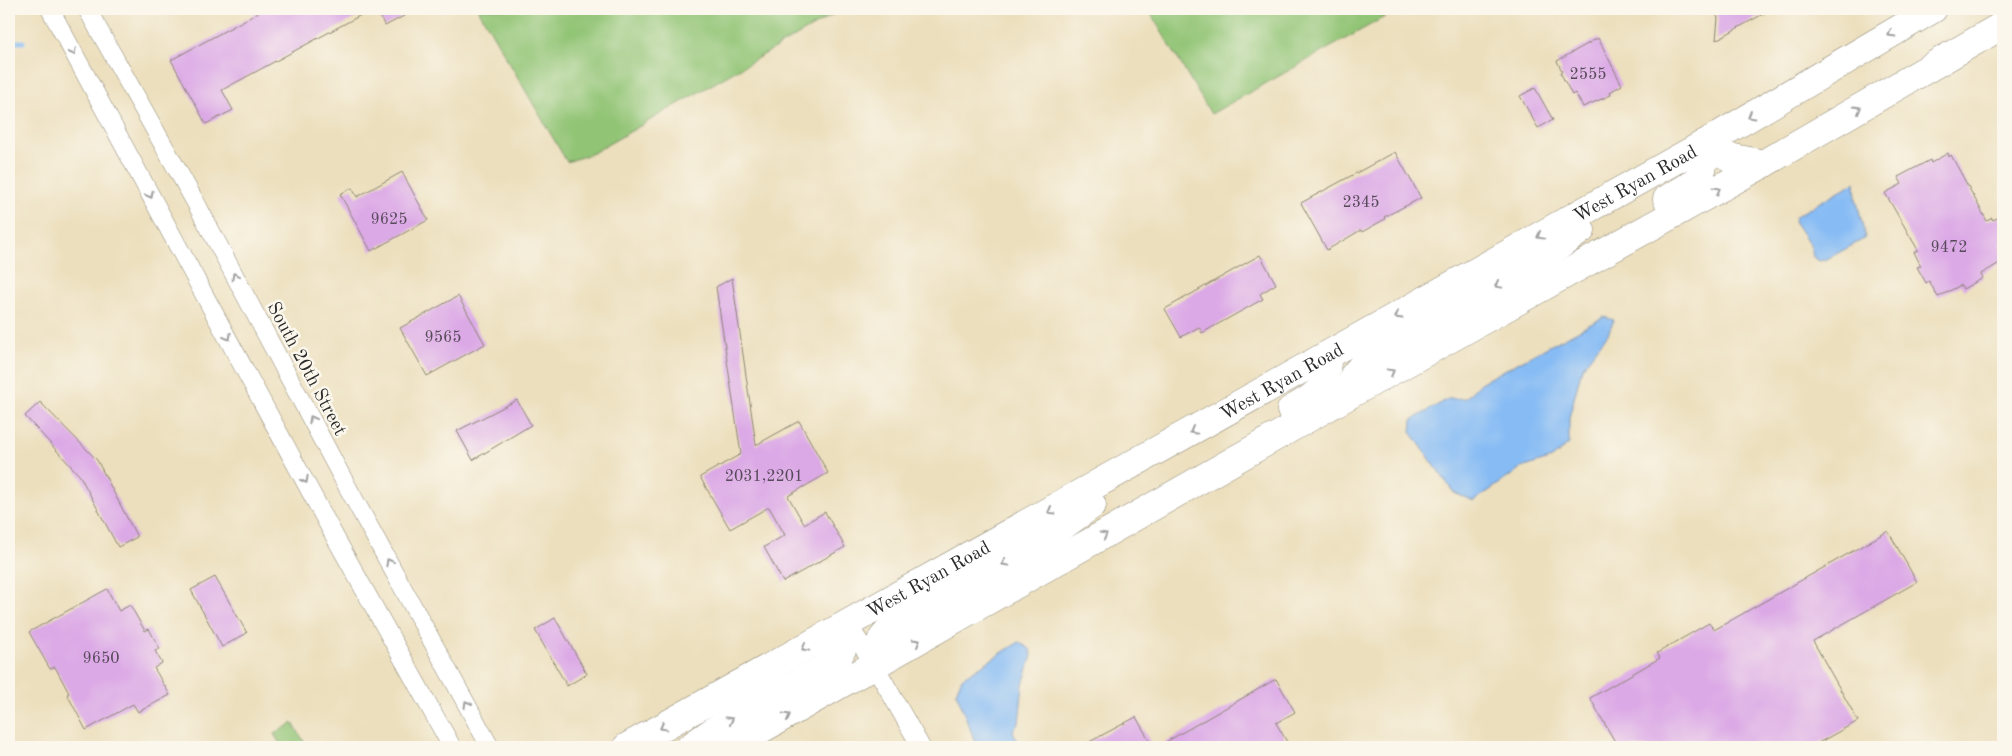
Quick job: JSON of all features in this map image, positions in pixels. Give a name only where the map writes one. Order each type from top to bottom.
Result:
[{"type":"main road","name":"West Ryan Road","points":[[627,747],[1157,452],[1704,144],[1933,9]]},
{"type":"main road","points":[[730,747],[1349,395],[1764,164],[2003,25]]},
{"type":"main road","points":[[1542,288],[1587,250],[1633,218],[1694,183],[1702,173],[1704,144],[1729,157],[1764,164]]},
{"type":"main road","points":[[1349,395],[1354,375],[1371,356],[1530,267],[1588,225],[1634,183]]},
{"type":"main road","points":[[1166,500],[1198,470],[1252,432],[1316,396],[1324,386],[1327,374],[1327,356]]},
{"type":"main road","points":[[875,666],[878,648],[886,632],[905,619],[1033,547],[1118,487],[1157,452]]},
{"type":"main road","points":[[690,747],[722,725],[821,670],[839,656],[846,643],[848,624]]},
{"type":"street","points":[[50,9],[336,539],[452,747]]},
{"type":"street","name":"South 20th Street","points":[[87,9],[197,205],[342,477],[490,747]]},
{"type":"street","points":[[848,624],[875,666],[921,747]]},
{"type":"green space","points":[[478,9],[843,9],[593,153],[567,162]]},
{"type":"green space","points":[[1148,9],[1399,9],[1211,114]]},
{"type":"green space","points":[[293,723],[307,747],[282,747],[274,734]]},
{"type":"water","points":[[1855,182],[1856,198],[1865,235],[1864,239],[1825,260],[1819,261],[1813,257],[1811,246],[1794,221],[1796,216]]},
{"type":"water","points":[[1604,317],[1614,320],[1608,334],[1582,368],[1569,418],[1569,444],[1552,458],[1522,468],[1474,501],[1454,493],[1411,432],[1412,420],[1448,399],[1466,398],[1480,383]]},
{"type":"water","points":[[1019,642],[1030,649],[1032,656],[1023,684],[1019,723],[1013,730],[1015,737],[1024,747],[977,747],[956,692],[962,678]]},
{"type":"building","points":[[265,9],[372,9],[222,90],[233,110],[206,124],[171,60]]},
{"type":"building","points":[[375,9],[417,9],[385,26]]},
{"type":"building","points":[[1713,9],[1772,9],[1716,40],[1718,18]]},
{"type":"building","points":[[1598,38],[1622,85],[1610,92],[1611,95],[1583,107],[1575,93],[1572,95],[1560,72],[1562,71],[1557,61]]},
{"type":"building","points":[[1535,88],[1553,120],[1538,128],[1520,96]]},
{"type":"building","points":[[1395,152],[1421,198],[1327,250],[1301,203]]},
{"type":"building","points":[[1948,153],[1949,157],[1951,155],[1987,221],[2003,215],[2003,240],[2001,242],[2003,261],[1981,274],[1983,278],[1963,289],[1961,285],[1938,297],[1929,281],[1926,283],[1917,267],[1921,266],[1914,252],[1918,250],[1885,193],[1902,184],[1898,177],[1930,160],[1931,163]]},
{"type":"building","points":[[402,172],[428,220],[371,251],[340,194],[352,188],[357,197]]},
{"type":"building","points":[[1260,255],[1276,284],[1260,294],[1263,299],[1202,333],[1199,327],[1181,337],[1165,309]]},
{"type":"building","points":[[732,278],[756,445],[799,421],[828,473],[788,496],[804,524],[825,512],[845,547],[783,582],[764,547],[785,535],[769,507],[730,529],[700,477],[741,454],[716,287]]},
{"type":"building","points":[[458,296],[485,344],[427,376],[400,328]]},
{"type":"building","points":[[517,400],[531,425],[473,460],[457,431]]},
{"type":"building","points":[[40,402],[97,460],[137,537],[118,547],[80,476],[25,416]]},
{"type":"building","points":[[1888,531],[1917,582],[1813,641],[1858,721],[1811,747],[1618,747],[1590,698],[1660,658],[1657,653],[1709,623],[1714,630]]},
{"type":"building","points":[[215,577],[247,633],[222,647],[191,590]]},
{"type":"building","points":[[107,589],[119,611],[130,605],[145,631],[149,629],[160,649],[155,651],[162,663],[154,668],[170,695],[138,712],[133,704],[86,730],[55,667],[50,669],[29,632]]},
{"type":"building","points":[[555,618],[587,674],[567,686],[535,630]]},
{"type":"building","points":[[1276,679],[1295,712],[1276,723],[1290,747],[1157,747]]},
{"type":"building","points":[[1136,717],[1153,747],[1080,747]]},
{"type":"waterway","points":[[9,42],[23,42]]}]
